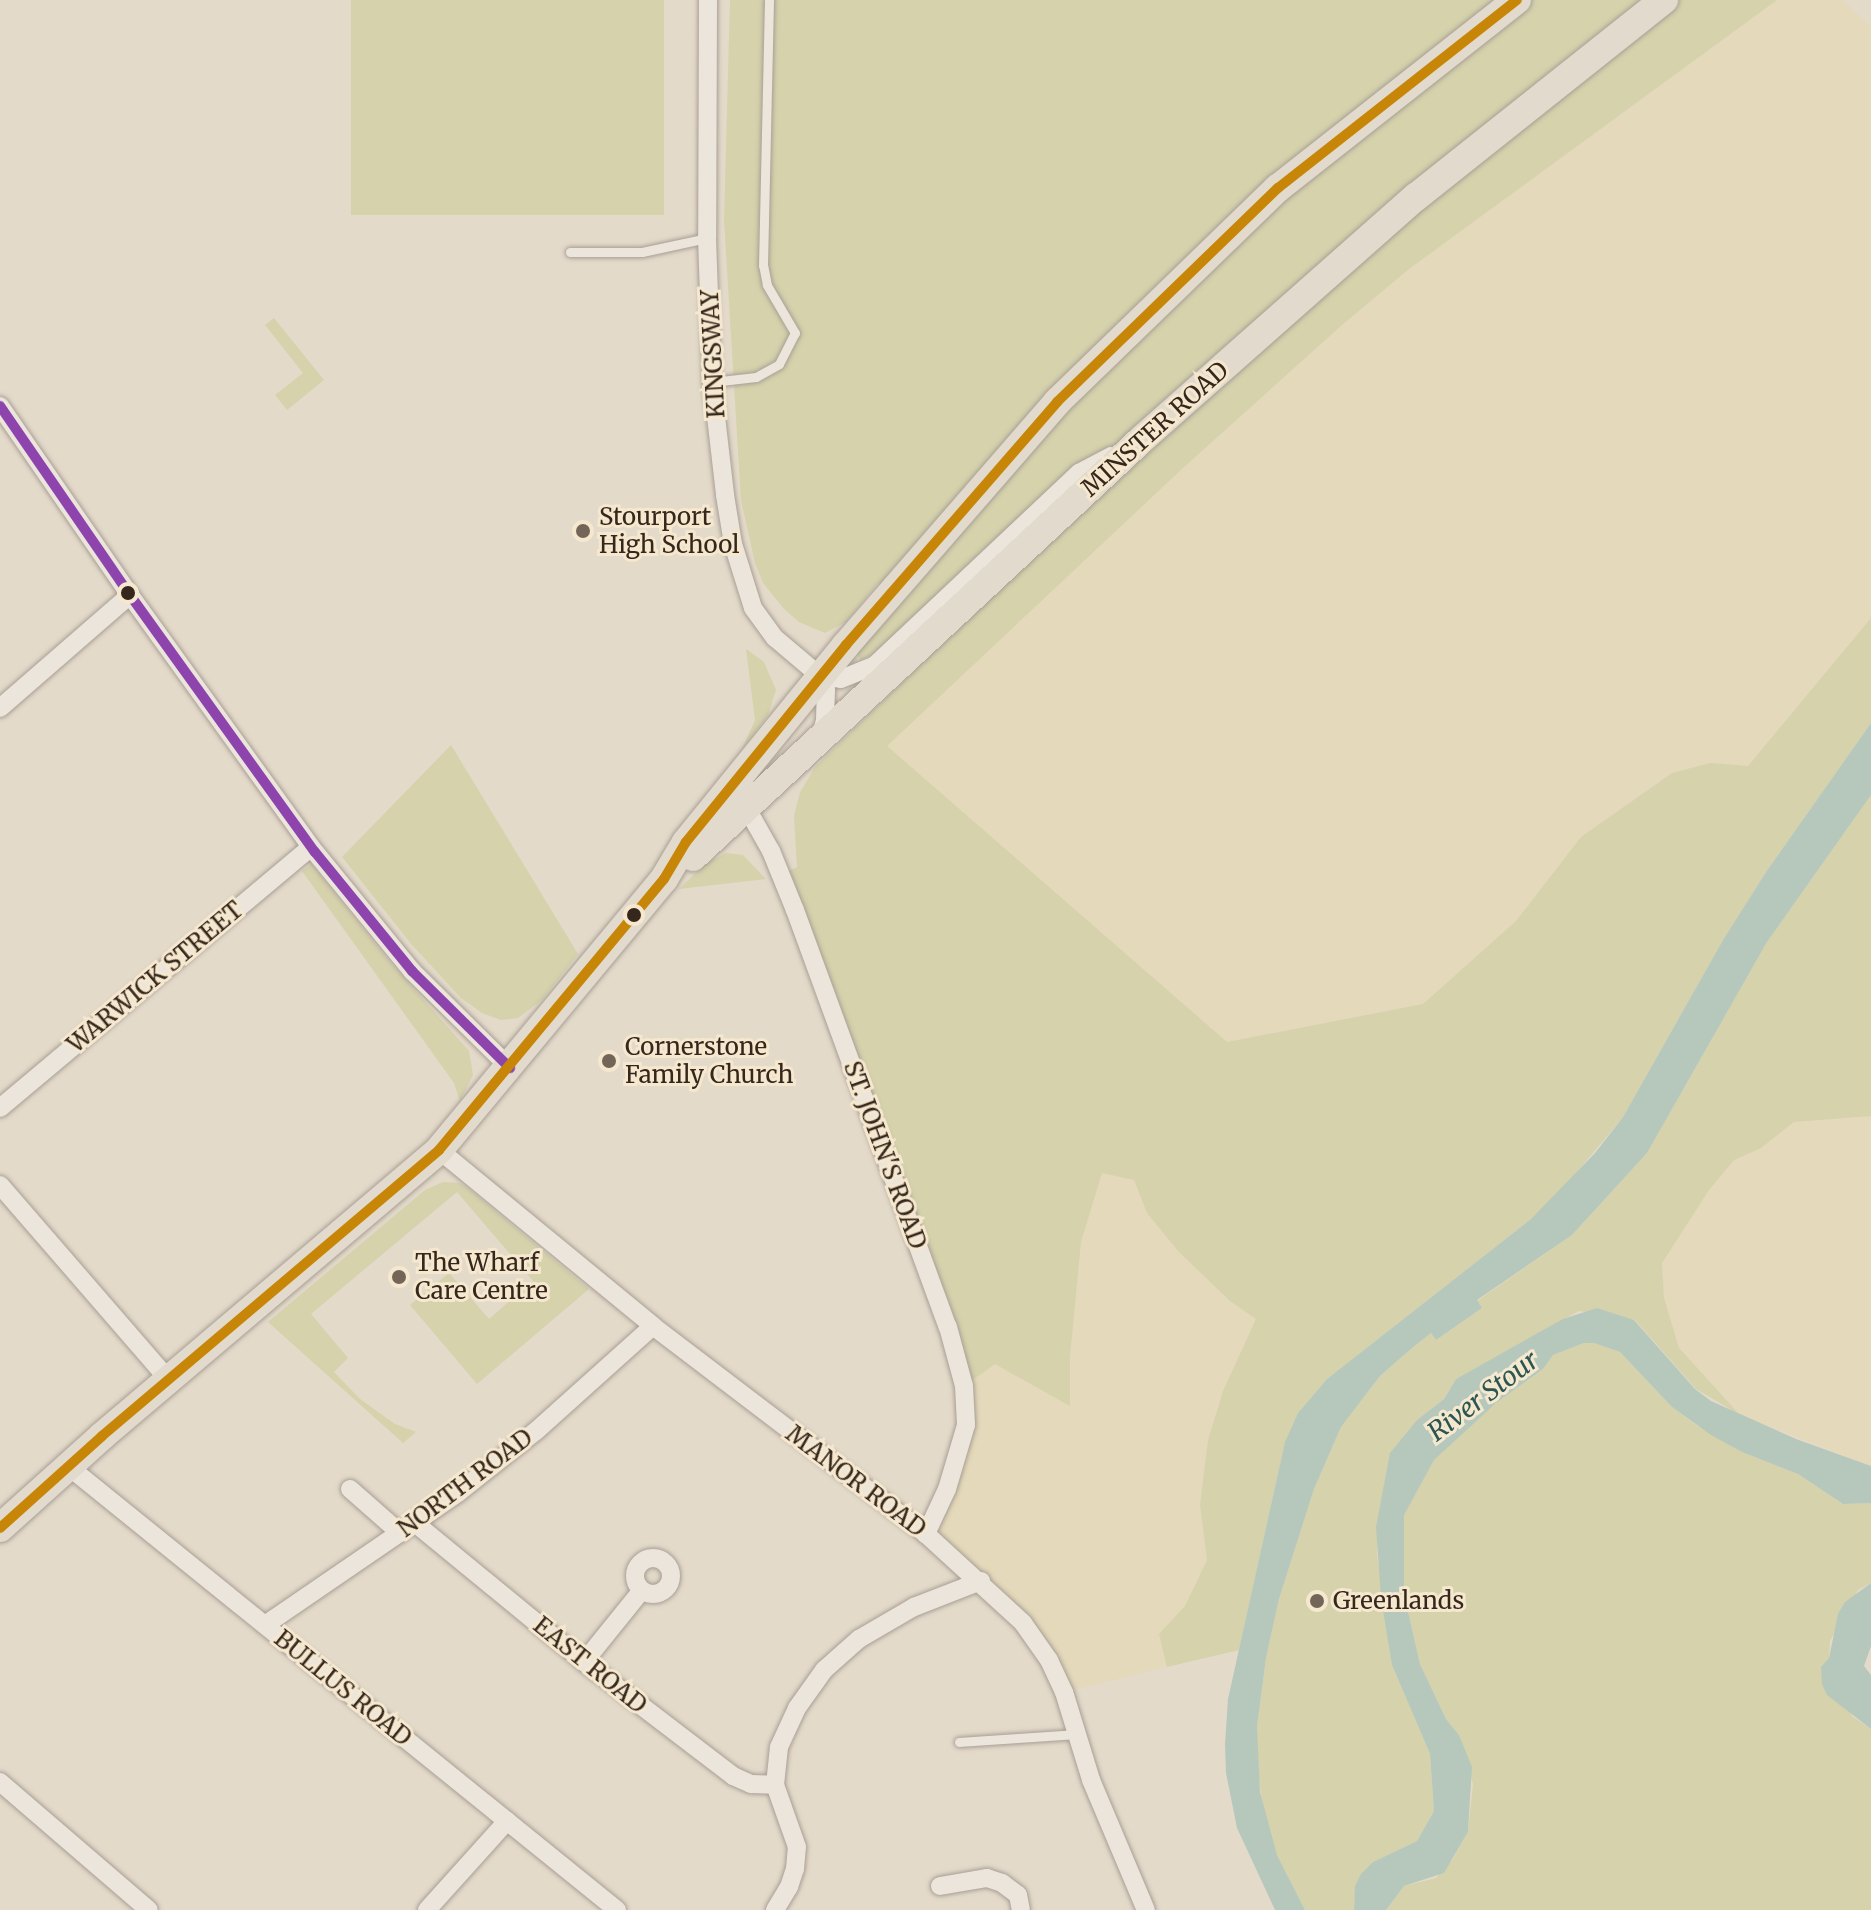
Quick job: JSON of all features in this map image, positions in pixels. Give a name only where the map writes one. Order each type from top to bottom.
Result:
[{"type":"main road","name":"MINSTER ROAD","points":[[741,796],[820,676],[1057,402],[1278,188],[1517,0]]},
{"type":"main road","name":"MINSTER ROAD","points":[[0,1528],[168,1379],[439,1150],[664,879],[686,842],[820,737],[1142,439],[1416,197],[1664,0]]},
{"type":"main road","name":"MINSTER ROAD","points":[[0,1546],[68,1466]]},
{"type":"street","name":"KINGSWAY","points":[[708,0],[707,238],[712,382],[725,495],[746,590],[753,608],[775,638],[820,676]]},
{"type":"street","points":[[0,406],[130,595],[311,847],[412,971],[510,1068]]},
{"type":"street","points":[[820,737],[827,706],[820,676],[841,679],[875,665],[1079,473],[1142,439]]},
{"type":"street","points":[[0,708],[130,595]]},
{"type":"street","name":"ST. JOHN'S ROAD","points":[[741,796],[771,851],[800,922],[948,1327],[964,1386],[966,1425],[947,1489],[926,1534]]},
{"type":"street","name":"WARWICK STREET","points":[[0,1108],[311,847]]},
{"type":"street","name":"MANOR ROAD","points":[[439,1150],[653,1326],[926,1534],[981,1581],[1023,1623],[1049,1660],[1064,1692],[1091,1780],[1146,1910]]},
{"type":"street","points":[[0,1185],[168,1379]]},
{"type":"street","name":"NORTH ROAD","points":[[265,1625],[408,1528],[536,1431],[653,1326]]},
{"type":"street","name":"BULLUS ROAD","points":[[68,1466],[617,1910]]},
{"type":"street","name":"EAST ROAD","points":[[350,1489],[408,1528],[733,1776],[751,1784],[775,1785]]},
{"type":"street","points":[[775,1910],[789,1887],[797,1847],[775,1785],[779,1747],[797,1708],[824,1670],[859,1639],[914,1607],[981,1581]]},
{"type":"street","points":[[584,1662],[642,1590]]},
{"type":"street","points":[[0,1782],[149,1910]]},
{"type":"street","points":[[427,1910],[507,1821]]},
{"type":"street","points":[[940,1886],[987,1878],[1002,1883],[1018,1895],[1021,1910]]},
{"type":"lane","points":[[712,382],[756,377],[779,364],[795,333],[767,285],[763,265],[769,0]]},
{"type":"lane","points":[[570,252],[642,252],[707,238]]},
{"type":"lane","points":[[959,1742],[1077,1734]]},
{"type":"shaded area","points":[[351,0],[664,0],[664,215],[351,215]]},
{"type":"shaded area","points":[[730,0],[1777,0],[1409,269],[1342,325],[1183,468],[887,746],[1227,1042],[1423,1004],[1516,921],[1581,837],[1672,773],[1710,763],[1748,766],[1871,618],[1871,723],[1766,872],[1723,940],[1623,1117],[1561,1191],[1531,1219],[1327,1379],[1298,1413],[1285,1443],[1239,1650],[1167,1667],[1159,1634],[1185,1606],[1207,1560],[1200,1505],[1208,1440],[1223,1391],[1256,1319],[1230,1301],[1178,1251],[1147,1213],[1134,1180],[1102,1173],[1081,1242],[1070,1357],[1070,1406],[995,1364],[964,1386],[781,875],[797,867],[794,816],[800,792],[816,766],[951,635],[884,649],[861,660],[856,654],[860,647],[903,600],[895,588],[878,583],[846,622],[825,633],[799,622],[784,609],[763,583],[755,563],[741,500],[724,220]]},
{"type":"shaded area","points":[[1777,0],[1843,0],[1871,27],[1871,618],[1748,766],[1710,763],[1672,773],[1581,837],[1516,921],[1423,1004],[1226,1042],[886,746],[1183,468],[1342,325],[1409,269]]},
{"type":"shaded area","points":[[274,318],[324,380],[287,410],[275,395],[303,373],[265,325]]},
{"type":"shaded area","points":[[746,649],[764,662],[776,690],[768,715],[741,751],[755,720]]},
{"type":"shaded area","points":[[451,745],[578,954],[542,1000],[518,1018],[501,1020],[482,1013],[461,998],[412,945],[342,857]]},
{"type":"shaded area","points":[[1871,795],[1871,1116],[1794,1122],[1761,1148],[1734,1160],[1709,1190],[1662,1263],[1664,1298],[1679,1348],[1740,1415],[1696,1389],[1635,1320],[1579,1311],[1456,1379],[1444,1399],[1417,1420],[1380,1504],[1377,1554],[1392,1665],[1430,1754],[1434,1811],[1417,1841],[1373,1862],[1354,1899],[1354,1910],[1305,1910],[1277,1855],[1263,1810],[1256,1754],[1257,1727],[1266,1658],[1279,1599],[1314,1489],[1341,1427],[1380,1376],[1431,1333],[1436,1340],[1482,1308],[1477,1301],[1572,1235],[1647,1153],[1767,942]]},
{"type":"shaded area","points":[[726,853],[743,855],[766,879],[679,889],[706,863]]},
{"type":"shaded area","points":[[311,864],[390,962],[469,1051],[473,1075],[460,1101],[454,1083],[302,871]]},
{"type":"shaded area","points":[[1871,1116],[1871,1466],[1740,1415],[1679,1348],[1664,1298],[1662,1263],[1709,1190],[1734,1160],[1761,1148],[1794,1122]]},
{"type":"shaded area","points":[[1102,1172],[1134,1179],[1147,1213],[1178,1251],[1230,1301],[1256,1319],[1223,1391],[1208,1440],[1200,1505],[1207,1560],[1185,1606],[1159,1634],[1167,1667],[1064,1692],[1049,1660],[926,1534],[947,1489],[964,1386],[995,1364],[1070,1405],[1070,1357],[1081,1242]]},
{"type":"shaded area","points":[[443,1182],[460,1183],[469,1189],[589,1289],[477,1384],[410,1305],[449,1273],[489,1319],[533,1281],[457,1192],[311,1314],[348,1358],[334,1372],[360,1399],[395,1424],[416,1432],[403,1443],[268,1322],[425,1190]]},
{"type":"shaded area","points":[[1584,1343],[1594,1343],[1620,1352],[1672,1407],[1742,1452],[1798,1474],[1843,1504],[1871,1503],[1871,1583],[1858,1590],[1830,1641],[1829,1658],[1852,1716],[1871,1729],[1871,1910],[1386,1910],[1404,1886],[1436,1878],[1453,1859],[1468,1832],[1473,1784],[1459,1735],[1446,1719],[1420,1664],[1404,1594],[1403,1515],[1434,1460],[1451,1443],[1496,1403],[1543,1369],[1553,1355]]},
{"type":"water","points":[[1871,723],[1871,795],[1767,942],[1647,1153],[1572,1235],[1477,1300],[1482,1308],[1436,1340],[1431,1333],[1380,1376],[1341,1427],[1314,1489],[1279,1599],[1266,1658],[1257,1727],[1260,1792],[1277,1855],[1305,1910],[1275,1910],[1237,1828],[1226,1773],[1225,1744],[1228,1699],[1285,1442],[1298,1413],[1327,1379],[1531,1219],[1595,1153],[1623,1117],[1723,940],[1766,872]]},
{"type":"water","name":"River Stour","points":[[1597,1308],[1634,1320],[1695,1389],[1711,1401],[1796,1439],[1871,1466],[1871,1503],[1843,1504],[1798,1474],[1742,1452],[1711,1435],[1672,1407],[1620,1352],[1594,1343],[1584,1343],[1553,1355],[1543,1369],[1496,1403],[1434,1460],[1404,1515],[1404,1594],[1420,1664],[1446,1719],[1459,1735],[1472,1767],[1468,1832],[1444,1873],[1404,1886],[1386,1910],[1354,1910],[1355,1886],[1361,1874],[1373,1862],[1417,1841],[1434,1811],[1430,1754],[1392,1665],[1381,1598],[1376,1527],[1390,1453],[1417,1420],[1444,1399],[1456,1379],[1563,1319]]},
{"type":"water","points":[[1871,1583],[1871,1646],[1864,1666],[1871,1675],[1871,1729],[1827,1695],[1822,1684],[1821,1667],[1829,1658],[1838,1614],[1845,1602]]},
{"type":"transit line","points":[[0,1528],[102,1436],[439,1150],[664,879],[686,842],[846,645],[1057,402],[1278,188],[1517,0]]},
{"type":"transit line","points":[[0,406],[130,595],[315,852],[412,971],[510,1068]]},
{"type":"place","name":"Stourport High School","points":[[583,531]]},
{"type":"place","name":"Cornerstone Family Church","points":[[609,1061]]},
{"type":"place","name":"The Wharf Care Centre","points":[[399,1277]]},
{"type":"place","name":"Greenlands","points":[[1317,1601]]}]
